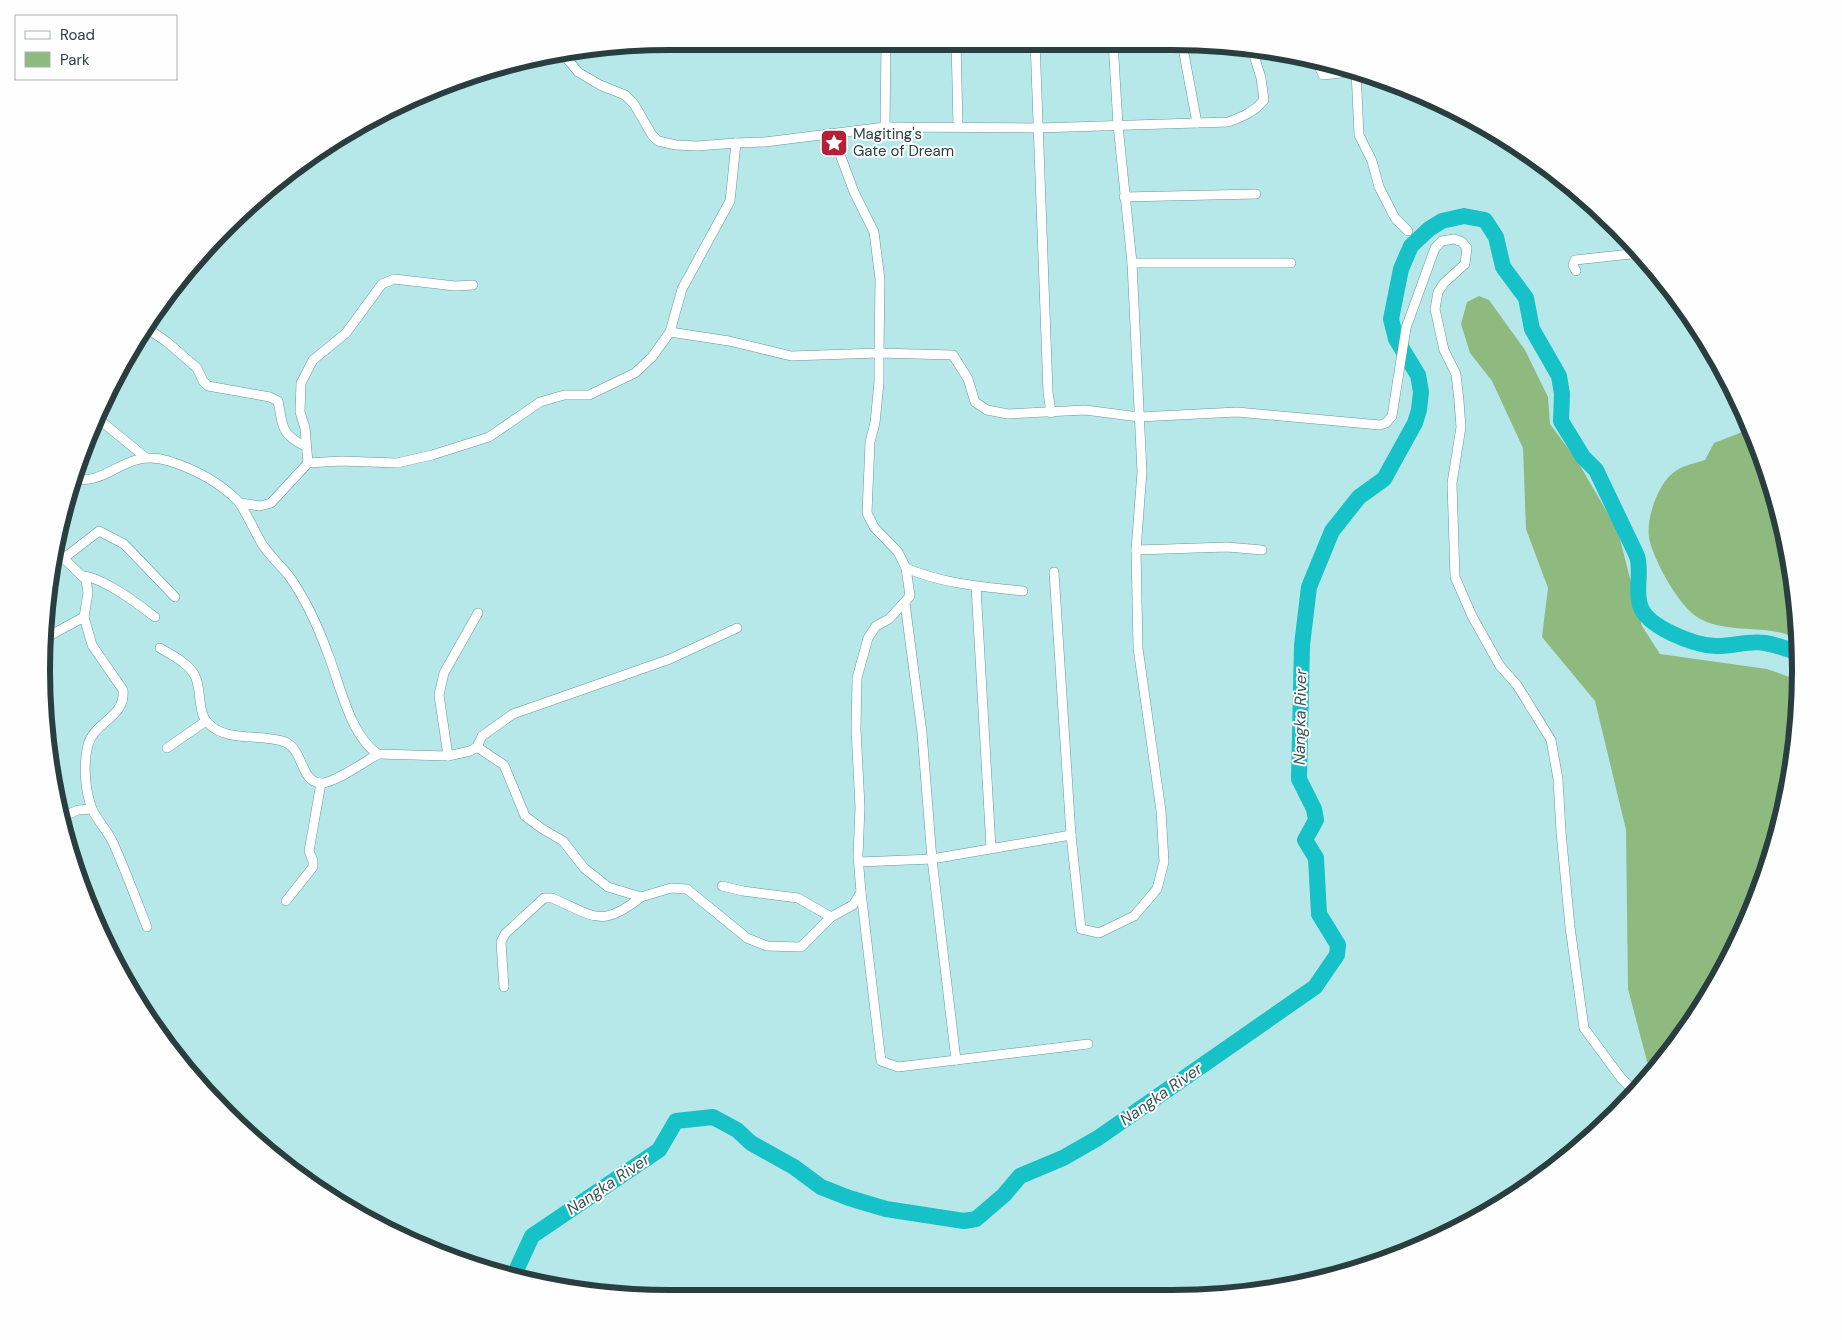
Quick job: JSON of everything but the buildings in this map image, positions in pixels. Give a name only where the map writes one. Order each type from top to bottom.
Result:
[{"type":"street","points":[[884,127],[886,50]]},
{"type":"street","points":[[956,50],[958,126]]},
{"type":"street","points":[[1035,50],[1048,392],[1051,413]]},
{"type":"street","points":[[1054,572],[1071,835],[1081,929],[1099,933],[1134,916],[1157,889],[1164,862],[1161,811],[1138,648],[1136,550],[1142,472],[1132,263],[1124,197],[1114,50]]},
{"type":"street","points":[[1183,50],[1198,122]]},
{"type":"street","points":[[567,59],[578,72],[600,85],[625,94],[634,104],[652,135],[658,140],[697,146],[736,144],[884,127],[1038,128],[1228,122],[1258,107],[1264,100],[1261,78],[1254,55]]},
{"type":"street","points":[[1320,68],[1323,75],[1339,73]]},
{"type":"street","points":[[1358,79],[1359,135],[1372,161],[1379,187],[1395,218],[1408,231]]},
{"type":"street","points":[[832,133],[854,192],[874,232],[880,279],[879,382],[868,464],[867,512],[874,527],[898,552],[906,568],[910,596],[889,619],[876,626],[868,638],[857,678],[856,729],[860,807],[859,862],[881,1061],[898,1067],[1088,1044]]},
{"type":"street","points":[[240,503],[260,506],[271,503],[308,463],[341,461],[397,463],[432,455],[489,437],[540,402],[564,395],[589,395],[635,373],[652,357],[670,332],[682,289],[730,200],[736,144]]},
{"type":"street","points":[[1124,197],[1256,194]]},
{"type":"street","points":[[670,332],[729,341],[791,356],[879,353],[953,354],[968,380],[975,402],[987,410],[1008,414],[1086,410],[1139,417],[1237,412],[1380,426],[1386,423],[1392,416],[1406,328],[1435,248],[1442,241],[1454,239],[1462,242],[1467,248],[1465,264],[1441,287],[1435,309],[1444,350],[1456,374],[1461,427],[1452,483],[1455,576],[1472,616],[1500,666],[1517,685],[1551,740],[1558,779],[1570,926],[1584,1028],[1621,1078],[1630,1087]]},
{"type":"street","points":[[1576,271],[1573,265],[1575,260],[1631,254]]},
{"type":"street","points":[[1132,263],[1291,262]]},
{"type":"street","points":[[308,463],[305,446],[305,428],[300,412],[301,383],[313,360],[346,332],[382,284],[394,279],[455,286],[472,285]]},
{"type":"street","points":[[151,331],[168,342],[197,368],[203,381],[208,386],[270,397],[278,402],[281,425],[286,434],[305,446]]},
{"type":"street","points":[[102,422],[145,457]]},
{"type":"street","points":[[80,480],[87,480],[104,474],[131,460],[145,457],[168,461],[202,475],[221,486],[240,503],[266,550],[288,575],[303,598],[318,627],[348,709],[363,737],[372,750],[378,754]]},
{"type":"street","points":[[64,558],[100,531],[124,544],[174,597]]},
{"type":"street","points":[[1136,550],[1227,547],[1262,550]]},
{"type":"street","points":[[61,555],[86,580],[88,593],[84,617],[92,645],[123,690],[124,696],[120,708],[97,730],[88,742],[85,757],[87,787],[92,809],[113,842],[147,927]]},
{"type":"street","points":[[906,568],[944,580],[976,587],[1023,591]]},
{"type":"street","points":[[82,576],[92,578],[155,617]]},
{"type":"street","points":[[976,587],[991,848]]},
{"type":"street","points":[[905,603],[922,733],[932,859],[956,1060]]},
{"type":"street","points":[[448,756],[439,695],[440,688],[444,673],[478,613]]},
{"type":"street","points":[[51,635],[84,617]]},
{"type":"street","points":[[160,648],[184,663],[195,675],[203,716],[206,722],[217,729],[236,735],[285,742],[298,754],[309,778],[321,784],[327,783],[378,754],[448,756],[470,751],[476,747],[482,736],[513,714],[670,659],[736,628]]},
{"type":"street","points":[[167,748],[206,722]]},
{"type":"street","points":[[476,747],[504,765],[525,816],[563,841],[584,868],[608,887],[641,897]]},
{"type":"street","points":[[286,901],[313,867],[309,850],[321,784]]},
{"type":"street","points":[[67,815],[78,810],[92,809]]},
{"type":"street","points":[[859,862],[932,859],[1071,835]]},
{"type":"street","points":[[722,886],[743,891],[798,898],[831,918]]},
{"type":"street","points":[[504,987],[501,942],[505,934],[544,898],[552,898],[598,918],[622,913],[641,897],[671,888],[687,889],[747,938],[767,946],[801,947],[831,918],[853,905],[861,892]]},
{"type":"green space","points":[[1479,296],[1489,300],[1525,350],[1548,397],[1550,424],[1578,462],[1618,531],[1642,626],[1660,654],[1767,669],[1792,678],[1787,751],[1780,791],[1771,830],[1745,907],[1709,980],[1688,1014],[1649,1066],[1628,989],[1626,830],[1595,701],[1542,637],[1548,588],[1526,529],[1523,448],[1492,381],[1470,353],[1461,324],[1467,302]]},
{"type":"green space","points":[[1744,431],[1745,433],[1771,510],[1780,549],[1787,589],[1791,637],[1772,631],[1724,627],[1702,620],[1693,614],[1680,600],[1667,581],[1653,550],[1650,542],[1649,524],[1654,503],[1664,483],[1677,470],[1705,460],[1714,443]]},
{"type":"waterway","name":"Nangka River","points":[[516,1270],[532,1236],[659,1150],[676,1121],[713,1117],[737,1130],[751,1143],[794,1167],[821,1187],[849,1198],[886,1209],[964,1221],[976,1219],[1004,1195],[1020,1176],[1063,1158],[1098,1138],[1315,987],[1337,955],[1338,945],[1319,914],[1316,858],[1305,840],[1316,820],[1314,809],[1299,779],[1302,645],[1309,587],[1332,531],[1359,497],[1384,479],[1415,423],[1421,392],[1418,375],[1396,339],[1391,319],[1401,269],[1411,246],[1429,229],[1442,221],[1464,216],[1485,220],[1496,237],[1503,267],[1526,298],[1532,329],[1559,376],[1562,394],[1561,421],[1583,457],[1596,470],[1637,556],[1639,599],[1644,613],[1651,621],[1672,633],[1706,645],[1721,646],[1759,642],[1792,651]]},
{"type":"place","name":"Magiting's Gate of Dream","points":[[834,143]]}]
